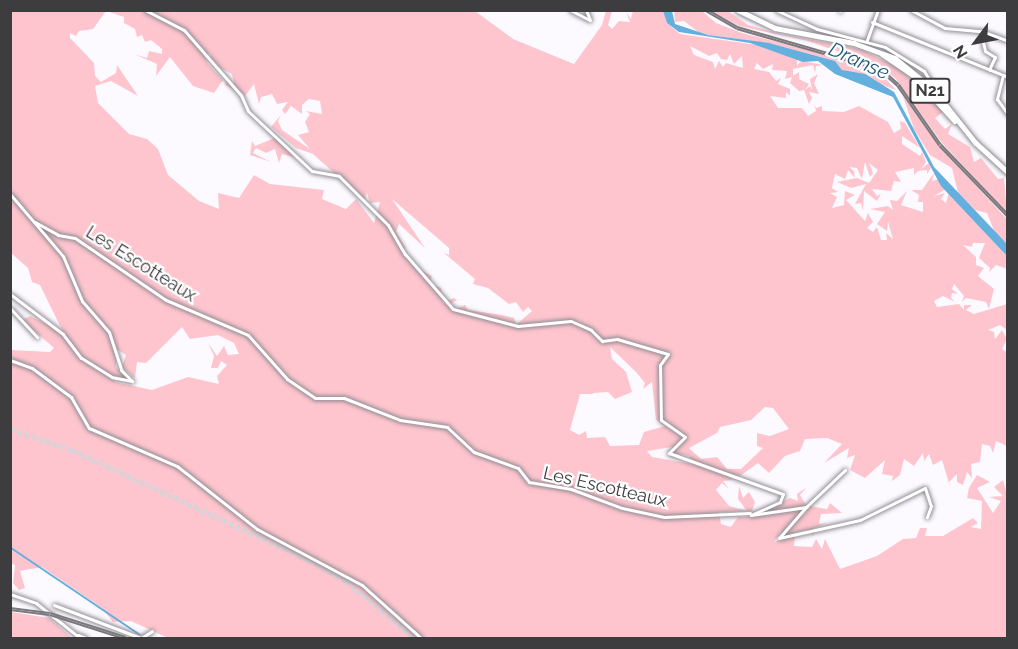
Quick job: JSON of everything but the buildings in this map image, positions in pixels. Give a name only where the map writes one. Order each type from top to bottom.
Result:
[{"type":"main road","name":"N21","points":[[738,10],[775,28],[874,50],[902,62],[930,86],[976,143]]},
{"type":"main road","name":"N21","points":[[874,50],[913,75],[976,143],[1008,172]]},
{"type":"street","name":"Les Escotteaux","points":[[145,10],[185,31],[241,95],[248,111],[312,171],[339,176],[389,226],[405,254],[453,309],[518,326],[570,321],[591,330],[599,341],[617,339],[668,354],[660,365],[661,420],[685,437],[669,453],[783,494],[780,502],[750,513]]},
{"type":"street","points":[[570,10],[590,20],[586,10]]},
{"type":"street","points":[[777,10],[817,29],[867,40],[905,58],[930,78],[940,98]]},
{"type":"street","points":[[867,40],[878,10]]},
{"type":"street","points":[[911,10],[945,28],[981,31],[1008,41]]},
{"type":"street","points":[[872,22],[1008,77]]},
{"type":"street","points":[[983,42],[985,51],[996,57],[989,70]]},
{"type":"street","points":[[1003,75],[997,99],[1008,114]]},
{"type":"street","points":[[930,78],[930,86]]},
{"type":"street","points":[[10,194],[63,256],[80,298],[110,332],[130,383],[81,358],[63,334],[10,294]]},
{"type":"street","name":"Les Escotteaux","points":[[35,222],[57,235],[75,238],[166,300],[248,335],[287,379],[315,398],[344,398],[400,420],[447,427],[480,455],[519,469],[529,482],[571,489],[622,508],[664,517],[750,513],[806,507]]},
{"type":"street","points":[[10,308],[37,337]]},
{"type":"street","points":[[10,360],[32,368],[72,398],[89,428],[177,466],[257,529],[360,583],[421,639]]},
{"type":"street","points":[[845,470],[806,507],[779,538],[860,520],[924,488],[930,505],[927,517]]},
{"type":"street","points":[[10,594],[36,603],[80,639]]},
{"type":"street","points":[[54,605],[141,638],[152,631]]},
{"type":"street","points":[[73,633],[86,639]]},
{"type":"shaded area","points":[[11,11],[106,11],[93,29],[79,31],[76,36],[70,33],[70,38],[94,63],[95,76],[101,82],[116,73],[117,65],[138,96],[111,81],[95,86],[98,103],[129,134],[147,139],[158,149],[168,175],[199,201],[219,209],[218,193],[239,198],[254,175],[270,184],[324,190],[322,199],[346,209],[356,199],[374,223],[380,202],[370,203],[367,193],[364,200],[313,154],[296,148],[271,127],[281,115],[278,121],[282,130],[310,149],[298,135],[309,132],[305,122],[310,114],[306,111],[322,114],[320,101],[309,99],[302,105],[302,114],[291,106],[285,114],[282,110],[288,102],[277,104],[272,94],[261,97],[259,104],[254,84],[245,96],[225,85],[226,81],[234,83],[232,74],[211,63],[210,53],[205,57],[208,64],[223,80],[214,93],[193,86],[170,57],[156,76],[157,64],[134,54],[147,58],[149,51],[162,54],[162,49],[151,40],[145,42],[142,35],[137,37],[135,29],[124,23],[124,17],[107,11],[475,11],[513,39],[574,64],[602,25],[606,11],[612,11],[608,25],[612,29],[619,21],[630,22],[626,12],[631,19],[633,11],[663,11],[667,23],[680,34],[757,45],[797,59],[797,66],[801,61],[824,65],[816,66],[815,73],[813,65],[793,69],[793,76],[799,72],[799,79],[809,84],[805,90],[810,86],[812,90],[810,79],[818,74],[814,83],[819,94],[809,92],[812,98],[809,104],[804,90],[799,91],[790,83],[792,77],[785,79],[787,71],[772,70],[773,64],[763,69],[757,63],[754,69],[769,72],[776,81],[781,78],[778,84],[790,89],[790,96],[786,92],[786,98],[770,96],[778,108],[802,108],[808,116],[816,111],[814,103],[816,108],[822,106],[822,111],[844,112],[859,106],[888,122],[894,133],[901,129],[900,121],[905,123],[920,148],[902,136],[902,144],[920,156],[922,152],[926,162],[921,169],[929,163],[931,168],[927,174],[927,170],[918,171],[914,175],[914,168],[895,172],[901,182],[894,181],[891,191],[872,189],[877,196],[881,194],[877,201],[864,191],[863,211],[861,203],[855,204],[866,184],[851,188],[837,182],[857,178],[869,183],[878,170],[869,163],[873,173],[870,177],[865,162],[862,179],[857,168],[849,167],[854,171],[855,178],[848,170],[845,179],[835,174],[832,188],[838,192],[830,193],[837,197],[832,208],[844,205],[845,191],[855,195],[846,200],[865,221],[868,213],[873,222],[867,228],[873,232],[877,227],[881,240],[887,240],[886,233],[893,239],[888,222],[887,231],[877,224],[885,212],[870,209],[888,206],[893,210],[890,200],[897,201],[907,191],[901,205],[923,212],[923,202],[918,202],[919,195],[911,190],[922,190],[934,173],[932,181],[939,179],[946,189],[934,196],[945,193],[941,199],[946,203],[949,192],[1007,256],[1007,269],[996,265],[989,272],[990,268],[979,258],[985,243],[973,243],[972,247],[963,245],[976,257],[976,265],[984,268],[978,276],[994,289],[989,309],[986,302],[966,298],[962,302],[964,296],[954,284],[952,289],[958,294],[952,293],[951,298],[955,302],[943,296],[934,301],[937,307],[959,304],[964,310],[964,305],[972,305],[966,310],[974,314],[1007,304],[1007,330],[1000,325],[988,330],[994,332],[995,339],[1002,330],[1007,339],[1002,349],[1007,352],[1007,446],[996,441],[993,453],[990,446],[982,444],[980,462],[971,464],[972,478],[967,472],[963,485],[957,482],[957,474],[949,482],[951,490],[942,460],[933,465],[929,454],[924,461],[923,453],[914,466],[904,459],[900,475],[892,481],[893,476],[882,474],[885,460],[865,478],[850,470],[855,455],[847,458],[849,448],[824,463],[842,444],[827,438],[805,439],[800,451],[785,456],[769,473],[758,463],[740,476],[727,475],[733,480],[723,481],[729,489],[722,483],[716,490],[729,506],[747,511],[738,499],[739,486],[743,498],[749,492],[755,502],[752,511],[719,512],[721,524],[731,527],[738,517],[753,517],[790,498],[798,501],[797,494],[807,487],[800,495],[806,505],[799,508],[804,510],[803,517],[810,506],[827,509],[830,503],[842,513],[821,514],[819,524],[827,523],[813,529],[814,536],[807,530],[782,536],[781,531],[774,542],[795,535],[794,546],[812,547],[816,539],[822,549],[825,539],[840,569],[877,556],[903,539],[916,538],[920,528],[927,528],[925,536],[943,536],[973,518],[978,523],[971,527],[981,529],[982,501],[967,498],[969,488],[977,475],[990,482],[977,488],[993,513],[1001,501],[989,497],[1003,496],[994,487],[1003,480],[1008,497],[1007,638],[168,638],[131,621],[113,622],[102,608],[42,567],[20,571],[25,588],[19,590],[13,583],[15,565],[10,563],[10,350],[50,352],[54,348],[22,320],[30,316],[63,332],[40,285],[32,282],[28,268],[11,253]],"holes":[[[690,46],[709,56],[717,53],[721,59],[727,60],[730,54],[734,64],[742,56],[743,68],[726,63],[723,67],[719,61],[715,69],[713,62],[694,55]],[[392,199],[449,248],[449,255],[444,253],[475,279],[473,284],[488,288],[509,304],[516,302],[523,312],[528,307],[532,311],[516,325],[514,318],[468,310],[465,305],[456,309],[449,304],[457,300],[454,298],[443,303],[441,288],[430,284],[432,276],[417,268],[402,251],[406,248],[396,232],[399,224],[425,248]],[[182,327],[190,339],[218,335],[234,343],[239,354],[228,355],[224,346],[217,356],[208,343],[214,356],[211,368],[218,368],[221,361],[227,365],[217,376],[219,384],[188,377],[152,390],[115,382],[115,376],[127,379],[116,367],[116,349],[126,355],[122,367],[135,378],[137,362],[146,363]],[[610,347],[645,383],[643,389],[652,382],[656,420],[665,426],[644,432],[639,445],[610,446],[605,437],[587,438],[586,431],[579,435],[570,430],[580,394],[608,392],[615,399],[632,392],[626,372],[612,359]],[[765,407],[773,408],[789,429],[770,436],[757,433],[757,446],[763,448],[741,469],[727,469],[717,457],[701,459],[689,448],[717,433],[720,427],[751,420]],[[672,447],[675,453],[689,456],[692,464],[652,457],[647,451]]]},
{"type":"shaded area","points":[[674,11],[702,11],[716,23],[742,33],[856,62],[881,74],[896,90],[842,70],[835,61],[772,44],[701,34],[684,21],[675,22]]},
{"type":"shaded area","points":[[711,11],[728,11],[748,25],[780,34],[860,49],[897,67],[933,98],[943,112],[935,118],[945,129],[952,124],[948,134],[970,147],[974,162],[981,158],[998,179],[1004,178],[1007,213],[942,143],[895,78],[879,66],[808,41],[739,26]]},
{"type":"shaded area","points":[[903,96],[941,148],[1007,219],[1007,244],[995,233],[987,213],[975,210],[958,193],[952,168],[930,155],[914,129]]},
{"type":"shaded area","points":[[277,137],[293,157],[282,154],[279,163],[275,149],[266,153],[256,148],[253,153],[271,162],[250,155],[252,141],[255,146]]},
{"type":"shaded area","points":[[12,612],[49,618],[72,638],[11,638]]},
{"type":"water","name":"Dranse","points":[[663,11],[672,11],[675,24],[708,35],[769,43],[835,61],[842,70],[865,74],[894,92],[934,167],[1007,244],[1007,256],[941,186],[893,97],[835,74],[818,61],[803,62],[750,43],[679,32],[667,23]]},
{"type":"waterway","points":[[10,547],[139,634]]},
{"type":"tunnel","points":[[10,429],[72,450],[309,560],[346,581],[415,638]]},
{"type":"railway","points":[[706,10],[737,28],[880,69],[898,85],[940,145],[1008,216]]},
{"type":"railway","points":[[10,609],[50,614],[125,638]]}]
